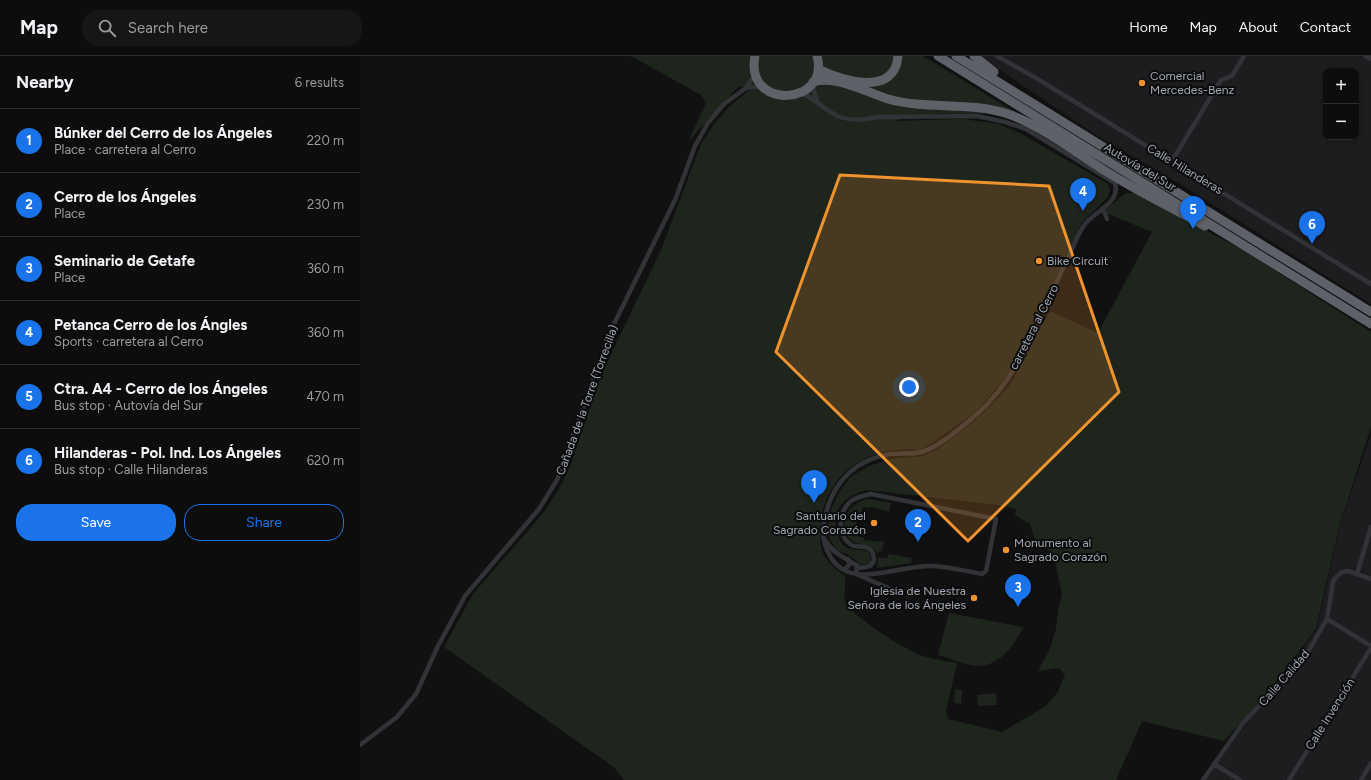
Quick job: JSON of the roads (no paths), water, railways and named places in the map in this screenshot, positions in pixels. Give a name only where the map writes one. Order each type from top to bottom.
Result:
[{"type":"highway","points":[[755,56],[753,64],[755,74],[762,86],[778,96],[791,97],[800,94],[812,83],[824,79],[862,89],[889,99],[917,104],[993,110],[1020,119],[1164,206],[1227,239],[1250,249]]},
{"type":"highway","points":[[818,60],[832,76],[865,83],[878,82],[890,75],[895,68],[898,56]]},
{"type":"highway","name":"Autovía del Sur","points":[[938,56],[1371,324]]},
{"type":"highway","name":"Autovía del Sur","points":[[956,56],[1371,312]]},
{"type":"highway","points":[[967,56],[1062,115],[1077,130]]},
{"type":"highway","points":[[974,56],[994,72]]},
{"type":"highway","points":[[812,83],[818,60]]},
{"type":"street","name":"Calle Hilanderas","points":[[997,56],[1036,78],[1082,108],[1172,161],[1371,284]]},
{"type":"street","points":[[1172,161],[1221,80],[1232,76],[1244,56]]},
{"type":"street","points":[[1365,56],[1371,59]]},
{"type":"street","name":"Cañada de la Torre (Torrecilla)","points":[[360,745],[397,717],[416,694],[438,646],[465,596],[538,509],[557,480],[610,330],[675,200],[695,146],[708,123],[724,104],[746,88],[755,74]]},
{"type":"street","points":[[812,83],[817,101]]},
{"type":"street","points":[[746,88],[762,86]]},
{"type":"street","points":[[800,94],[809,96],[817,101]]},
{"type":"street","name":"carretera al Cerro","points":[[817,101],[839,117],[864,120],[877,117],[977,116],[1005,122],[1026,129],[1115,183],[1116,189],[1114,197],[1085,224],[1020,359],[997,392],[977,414],[935,446],[921,452],[884,455],[851,471],[842,479],[833,493],[826,510],[823,537]]},
{"type":"street","points":[[1103,208],[1107,219]]},
{"type":"street","points":[[823,537],[836,554],[848,558],[857,565],[865,568],[870,566],[874,561],[872,552],[864,546],[852,546],[846,540],[840,524],[842,514],[850,502],[871,494],[996,519],[986,571],[982,574],[933,566],[874,574],[856,574]]},
{"type":"street","points":[[1357,574],[1371,528]]},
{"type":"street","points":[[823,537],[826,549],[833,562],[844,570],[902,594]]},
{"type":"street","points":[[844,570],[849,566],[848,558]]},
{"type":"street","points":[[856,574],[857,565]]},
{"type":"street","name":"Calle Calidad","points":[[1203,780],[1243,723],[1306,655],[1327,619],[1333,582],[1336,577],[1342,572],[1348,572],[1371,579]]},
{"type":"street","points":[[1327,619],[1371,647]]},
{"type":"street","name":"Calle Invención","points":[[1289,780],[1371,647]]},
{"type":"street","points":[[1361,780],[1371,763]]},
{"type":"street","points":[[1214,764],[1240,780]]},
{"type":"place","name":"Comercial Mercedes-Benz","points":[[1142,83]]},
{"type":"place","name":"Petanca Cerro de los Ángles","points":[[1083,211]]},
{"type":"place","name":"Ctra. A4 - Cerro de los Ángeles","points":[[1193,229]]},
{"type":"place","name":"Hilanderas - Pol. Ind. Los Ángeles","points":[[1312,244]]},
{"type":"place","name":"Bike Circuit","points":[[1039,261]]},
{"type":"place","name":"Búnker del Cerro de los Ángeles","points":[[814,503]]},
{"type":"place","name":"Santuario del Sagrado Corazón","points":[[874,523]]},
{"type":"place","name":"Cerro de los Ángeles","points":[[918,542]]},
{"type":"place","name":"Monumento al Sagrado Corazón","points":[[1006,550]]},
{"type":"place","name":"Iglesia de Nuestra Señora de los Ángeles","points":[[974,598]]},
{"type":"place","name":"Seminario de Getafe","points":[[1018,607]]}]
